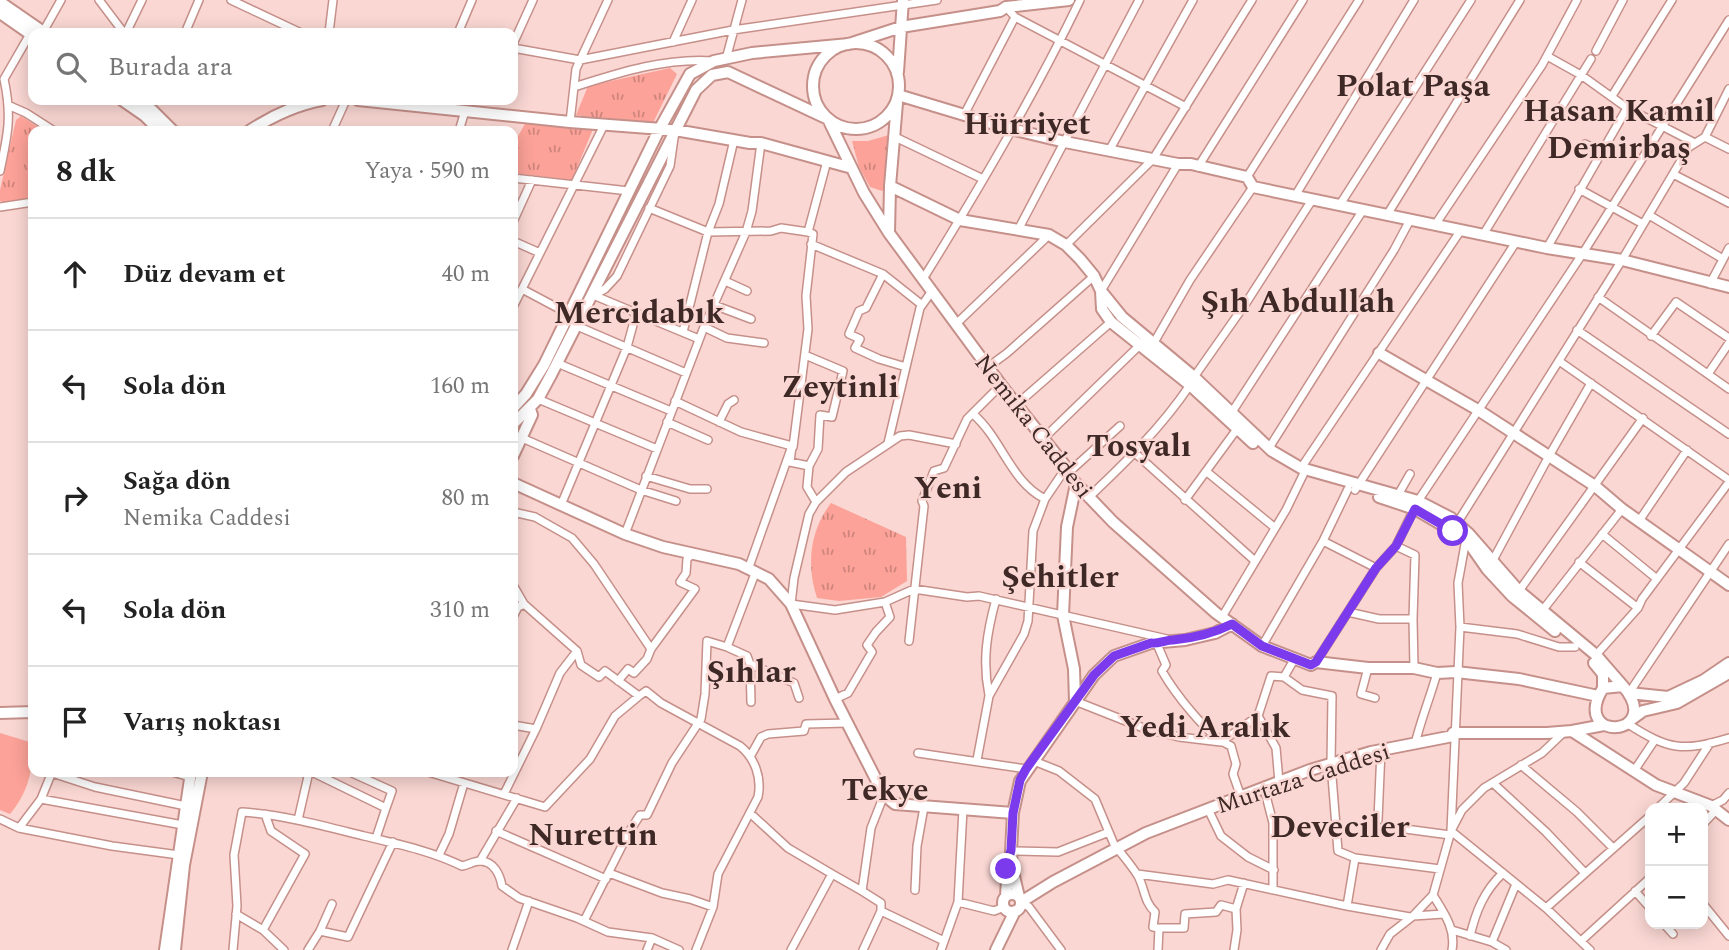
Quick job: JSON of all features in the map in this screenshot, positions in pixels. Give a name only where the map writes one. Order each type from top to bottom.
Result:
[{"type":"main road","points":[[828,119],[819,108],[814,95],[814,81],[817,68],[836,48],[901,27],[1000,11],[1006,7],[1069,0]]},
{"type":"main road","points":[[0,2],[31,28]]},
{"type":"main road","points":[[889,233],[902,3]]},
{"type":"main road","points":[[0,13],[28,28]]},
{"type":"main road","points":[[518,402],[534,382],[690,74],[726,56],[863,44],[875,47],[885,54],[898,75]]},
{"type":"main road","points":[[518,420],[538,399],[696,90],[712,75],[728,72],[840,126],[854,129],[880,122],[891,112],[897,97]]},
{"type":"main road","points":[[897,97],[1065,142],[1198,167],[1312,200],[1516,242],[1622,260],[1729,287]]},
{"type":"main road","points":[[129,105],[155,126]]},
{"type":"main road","points":[[155,105],[170,126]]},
{"type":"main road","points":[[256,126],[270,117],[300,105]]},
{"type":"main road","points":[[407,105],[659,131],[675,130],[761,143],[852,168]]},
{"type":"main road","name":"Nemika Caddesi","points":[[828,119],[889,233],[1076,484],[1088,498],[1222,617],[1262,646],[1311,665],[1316,662],[1368,668],[1414,668],[1437,673],[1456,672],[1519,679],[1600,692]]},
{"type":"main road","points":[[890,186],[960,220],[1049,235],[1066,245],[1094,276],[1101,291],[1146,346]]},
{"type":"main road","points":[[1101,291],[1102,309],[1111,322],[1232,412],[1269,448],[1302,472]]},
{"type":"main road","points":[[1379,353],[1478,410],[1595,486],[1622,509],[1729,585]]},
{"type":"main road","points":[[1192,381],[1237,429],[1270,458],[1302,472],[1417,505]]},
{"type":"main road","points":[[518,446],[531,415],[530,409]]},
{"type":"main road","points":[[1075,701],[1073,669],[1063,615],[1067,527],[1076,484]]},
{"type":"main road","points":[[518,485],[625,534],[692,555],[752,569],[769,579],[791,604],[835,699],[884,794],[895,804],[1013,813]]},
{"type":"main road","points":[[1354,488],[1398,495],[1455,527],[1519,591],[1596,655],[1626,689],[1635,705],[1630,721]]},
{"type":"main road","points":[[1455,527],[1487,569],[1513,596],[1602,670],[1600,692],[1594,709],[1599,721],[1604,725],[1616,728],[1643,711],[1677,703],[1729,673]]},
{"type":"main road","points":[[997,947],[1013,903],[1013,813],[1020,780],[1075,701],[1094,675],[1114,656],[1151,643],[1214,633],[1232,624]]},
{"type":"main road","points":[[1600,692],[1626,689],[1668,697],[1704,680],[1729,663]]},
{"type":"main road","points":[[0,713],[28,712]]},
{"type":"main road","name":"Murtaza Caddesi","points":[[1013,903],[1146,833],[1331,764],[1381,750],[1453,736],[1454,733],[1568,732],[1604,725]]},
{"type":"main road","points":[[1568,732],[1673,793],[1714,808],[1729,820]]},
{"type":"main road","points":[[164,950],[190,777]]},
{"type":"main road","points":[[175,950],[184,865],[201,777]]},
{"type":"street","points":[[42,28],[61,0]]},
{"type":"street","points":[[99,0],[121,28]]},
{"type":"street","points":[[128,28],[142,0]]},
{"type":"street","points":[[187,28],[199,0]]},
{"type":"street","points":[[231,0],[290,28]]},
{"type":"street","points":[[460,28],[472,0]]},
{"type":"street","points":[[518,34],[533,0]]},
{"type":"street","points":[[570,122],[576,69],[608,0]]},
{"type":"street","points":[[673,42],[692,0]]},
{"type":"street","points":[[726,56],[741,0]]},
{"type":"street","points":[[518,47],[580,60],[902,3],[937,0]]},
{"type":"street","points":[[923,279],[960,220],[1061,41],[1080,0]]},
{"type":"street","points":[[1018,230],[1139,0]]},
{"type":"street","points":[[1110,149],[1193,0]]},
{"type":"street","points":[[1066,245],[1153,159],[1252,0]]},
{"type":"street","points":[[1198,167],[1303,0]]},
{"type":"street","points":[[1044,438],[1146,346],[1191,280],[1359,0]]},
{"type":"street","points":[[1295,196],[1414,0]]},
{"type":"street","points":[[1339,206],[1471,0]]},
{"type":"street","points":[[1387,215],[1520,0]]},
{"type":"street","points":[[1435,225],[1547,56],[1577,0]]},
{"type":"street","points":[[1596,51],[1623,0]]},
{"type":"street","points":[[1612,96],[1672,0]]},
{"type":"street","points":[[329,1],[329,28]]},
{"type":"street","points":[[1006,7],[1015,17],[1186,107]]},
{"type":"street","points":[[964,115],[1015,17]]},
{"type":"street","points":[[1316,662],[1376,568],[1396,546],[1417,505],[1583,253],[1729,20]]},
{"type":"street","points":[[0,171],[8,135],[10,106],[4,79],[28,47]]},
{"type":"street","points":[[1547,56],[1581,75],[1627,108],[1693,142]]},
{"type":"street","points":[[1483,235],[1591,59]]},
{"type":"street","points":[[574,87],[618,73],[684,61],[714,61]]},
{"type":"street","points":[[1455,527],[1693,142],[1705,137],[1729,89]]},
{"type":"street","points":[[334,126],[344,105]]},
{"type":"street","points":[[10,106],[46,126]]},
{"type":"street","points":[[1547,248],[1627,108]]},
{"type":"street","points":[[460,126],[465,111]]},
{"type":"street","points":[[518,297],[604,125]]},
{"type":"street","points":[[593,295],[606,289],[617,276],[670,166],[675,130]]},
{"type":"street","points":[[893,136],[983,178]]},
{"type":"street","points":[[1705,137],[1729,149]]},
{"type":"street","points":[[682,331],[708,232],[719,204],[734,140]]},
{"type":"street","points":[[625,534],[699,339],[746,232],[752,211],[761,143]]},
{"type":"street","points":[[1585,144],[1600,152]]},
{"type":"street","points":[[808,232],[827,161]]},
{"type":"street","points":[[1101,291],[1178,164]]},
{"type":"street","points":[[1673,174],[1729,203]]},
{"type":"street","points":[[518,179],[629,191]]},
{"type":"street","points":[[518,211],[532,180]]},
{"type":"street","points":[[1579,189],[1643,224]]},
{"type":"street","points":[[1088,498],[1135,453],[1175,407],[1312,200]]},
{"type":"street","points":[[0,207],[28,203]]},
{"type":"street","points":[[649,208],[708,232],[771,231],[781,228],[813,234],[806,296],[808,329],[793,447],[727,648]]},
{"type":"street","points":[[1232,412],[1363,210]]},
{"type":"street","points":[[1649,215],[1723,259]]},
{"type":"street","points":[[1269,448],[1394,250],[1410,220]]},
{"type":"street","points":[[1222,617],[1286,510],[1302,472],[1461,230]]},
{"type":"street","points":[[956,324],[1049,235]]},
{"type":"street","points":[[1262,646],[1354,488],[1427,381],[1516,242]]},
{"type":"street","points":[[518,243],[540,253]]},
{"type":"street","points":[[811,244],[883,274],[922,305]]},
{"type":"street","points":[[1710,284],[1729,247]]},
{"type":"street","points":[[883,274],[866,308],[859,312],[849,334],[860,339],[855,348],[906,367]]},
{"type":"street","points":[[988,366],[1007,353],[1094,276]]},
{"type":"street","points":[[725,281],[747,291]]},
{"type":"street","points":[[522,289],[569,314]]},
{"type":"street","points":[[888,443],[922,305],[932,291]]},
{"type":"street","points":[[593,295],[699,339]]},
{"type":"street","points":[[1598,297],[1729,388]]},
{"type":"street","points":[[1651,336],[1675,302],[1729,341],[1708,374]]},
{"type":"street","points":[[714,305],[751,319]]},
{"type":"street","points":[[561,505],[627,347],[636,314]]},
{"type":"street","points":[[1016,405],[1111,322]]},
{"type":"street","points":[[577,326],[686,373]]},
{"type":"street","points":[[704,327],[727,338],[764,343]]},
{"type":"street","points":[[1577,330],[1729,433]]},
{"type":"street","points":[[805,355],[843,371],[832,417],[820,415],[818,449],[809,466],[807,487],[816,502]]},
{"type":"street","points":[[1559,361],[1729,481],[1638,608],[1596,655]]},
{"type":"street","points":[[557,363],[671,411]]},
{"type":"street","points":[[1492,562],[1591,383]]},
{"type":"street","points":[[909,641],[924,506],[922,500],[933,471],[944,468],[967,419],[1001,384]]},
{"type":"street","points":[[538,399],[656,449]]},
{"type":"street","points":[[719,422],[728,404],[734,400]]},
{"type":"street","points":[[675,401],[760,438],[792,446]]},
{"type":"street","points":[[973,414],[994,435],[1020,480],[1045,499]]},
{"type":"street","points":[[1519,591],[1643,418]]},
{"type":"street","points":[[667,422],[708,440]]},
{"type":"street","points":[[977,760],[989,696],[1024,634],[1029,607],[1033,531],[1045,499],[1067,471],[1120,426]]},
{"type":"street","points":[[1185,500],[1237,429]]},
{"type":"street","points":[[956,444],[909,435],[900,436],[846,472],[816,502],[809,514],[794,578],[791,604],[835,610],[885,602],[914,589],[996,599],[1171,640]]},
{"type":"street","points":[[522,438],[641,490],[676,501]]},
{"type":"street","points":[[792,446],[790,462],[809,466]]},
{"type":"street","points":[[1639,520],[1687,450]]},
{"type":"street","points":[[1135,453],[1255,561]]},
{"type":"street","points":[[1207,472],[1274,527]]},
{"type":"street","points":[[1398,495],[1410,474]]},
{"type":"street","points":[[646,475],[690,489],[708,489]]},
{"type":"street","points":[[1542,611],[1622,509]]},
{"type":"street","points":[[518,513],[535,517],[572,538],[594,564],[651,649]]},
{"type":"street","points":[[1602,534],[1657,579]]},
{"type":"street","points":[[1381,950],[1390,934],[1433,895],[1450,833],[1460,627],[1458,583],[1466,539]]},
{"type":"street","points":[[1323,541],[1376,568]]},
{"type":"street","points":[[1626,689],[1729,544]]},
{"type":"street","points":[[1396,546],[1415,555],[1414,668]]},
{"type":"street","points":[[618,681],[628,669],[634,673],[647,659],[651,649],[695,589],[680,582],[686,573],[687,559],[692,555]]},
{"type":"street","points":[[1579,562],[1638,608]]},
{"type":"street","points":[[518,594],[524,604],[550,630],[577,651],[581,665],[599,677],[605,671],[639,696]]},
{"type":"street","points":[[989,696],[985,677],[985,650],[996,599]]},
{"type":"street","points":[[835,699],[848,693],[872,652],[867,645],[890,617],[885,602]]},
{"type":"street","points":[[518,607],[524,604]]},
{"type":"street","points":[[1348,612],[1379,619],[1413,619]]},
{"type":"street","points":[[1460,627],[1517,634],[1559,647],[1575,647]]},
{"type":"street","points":[[584,921],[640,815],[647,815],[672,763],[701,719],[707,641],[747,656],[750,664],[751,702]]},
{"type":"street","points":[[1157,644],[1166,665],[1162,671],[1173,690],[1203,722],[1211,735],[1231,746],[1236,764],[1233,774],[1241,797]]},
{"type":"street","points":[[518,768],[560,673],[577,651]]},
{"type":"street","points":[[1284,677],[1295,659]]},
{"type":"street","points":[[750,664],[794,682],[799,698]]},
{"type":"street","points":[[1368,668],[1361,694],[1375,698]]},
{"type":"street","points":[[1415,744],[1421,717],[1427,710],[1437,673]]},
{"type":"street","points":[[1075,701],[1146,729],[1179,737],[1221,742],[1258,716],[1270,676],[1284,677],[1302,690],[1332,696],[1331,764],[1338,851],[1355,858],[1440,869]]},
{"type":"street","points":[[456,777],[464,783],[545,807],[590,759],[615,716],[646,691],[661,703],[740,746],[751,755],[761,785],[751,814],[732,844],[718,874],[713,907],[696,950]]},
{"type":"street","points":[[1258,716],[1276,748],[1279,782]]},
{"type":"street","points":[[1630,721],[1654,741],[1674,747],[1729,738]]},
{"type":"street","points":[[751,755],[761,737],[768,734],[804,731],[806,724],[848,723]]},
{"type":"street","points":[[518,726],[536,729]]},
{"type":"street","points":[[1450,833],[1462,810],[1484,788],[1542,753],[1568,732]]},
{"type":"street","points":[[1634,771],[1654,741]]},
{"type":"street","points":[[1663,803],[1684,783],[1710,743]]},
{"type":"street","points":[[1378,820],[1381,750]]},
{"type":"street","points":[[918,752],[1030,765],[1059,772],[1087,791],[1095,799],[1116,848],[1137,874],[1147,905],[1155,912],[1153,927],[1184,928],[1185,914],[1216,912],[1221,905],[1236,909]]},
{"type":"street","points":[[518,758],[522,760]]},
{"type":"street","points":[[1521,765],[1577,812],[1613,848]]},
{"type":"street","points":[[19,828],[41,799],[50,777]]},
{"type":"street","points":[[66,777],[95,787],[186,806]]},
{"type":"street","points":[[299,820],[311,777]]},
{"type":"street","points":[[322,777],[386,808]]},
{"type":"street","points":[[361,777],[392,791],[376,838]]},
{"type":"street","points":[[504,794],[513,777]]},
{"type":"street","points":[[439,855],[449,834],[464,783]]},
{"type":"street","points":[[1494,784],[1584,872]]},
{"type":"street","points":[[1264,788],[1273,822],[1273,890]]},
{"type":"street","points":[[1708,817],[1729,793]]},
{"type":"street","points":[[862,891],[871,828],[884,794]]},
{"type":"street","points":[[480,861],[517,798]]},
{"type":"street","points":[[41,799],[183,825]]},
{"type":"street","points":[[915,890],[917,846],[924,807]]},
{"type":"street","points":[[941,950],[958,902],[963,809]]},
{"type":"street","points":[[1208,809],[1221,835],[1248,857],[1274,870]]},
{"type":"street","points":[[233,950],[236,914],[234,855],[242,812],[299,820],[393,842],[439,855],[462,866],[480,861],[499,872],[502,886],[528,901],[608,932],[652,938],[679,950]]},
{"type":"street","points":[[263,930],[304,854],[271,831],[265,814]]},
{"type":"street","points":[[751,814],[793,851],[881,903],[881,911],[863,950]]},
{"type":"street","points":[[0,818],[19,828],[112,846],[179,855]]},
{"type":"street","points":[[1546,908],[1645,820]]},
{"type":"street","points":[[1398,828],[1450,833],[1546,908],[1590,950]]},
{"type":"street","points":[[496,831],[607,876],[662,893],[690,898],[713,907]]},
{"type":"street","points":[[1011,850],[1058,852],[1109,832]]},
{"type":"street","points":[[320,930],[348,937],[393,842]]},
{"type":"street","points":[[1347,906],[1355,858]]},
{"type":"street","points":[[1470,936],[1475,916],[1489,886],[1503,873]]},
{"type":"street","points":[[791,950],[832,874]]},
{"type":"street","points":[[1137,874],[1213,884],[1228,880],[1347,906],[1411,916],[1444,914]]},
{"type":"street","points":[[1581,941],[1645,882]]},
{"type":"street","points":[[1234,950],[1236,909],[1244,883]]},
{"type":"street","points":[[1492,942],[1516,884]]},
{"type":"street","points":[[1635,891],[1645,902]]},
{"type":"street","points":[[1433,895],[1452,930],[1452,950]]},
{"type":"street","points":[[512,950],[528,901]]},
{"type":"street","points":[[958,902],[994,911],[1013,903],[1029,907],[1061,950]]},
{"type":"street","points":[[307,950],[332,904]]},
{"type":"street","points":[[1708,910],[1729,936]]},
{"type":"street","points":[[881,911],[944,941]]},
{"type":"street","points":[[236,914],[263,930],[285,950]]},
{"type":"street","points":[[1158,950],[1159,928]]},
{"type":"street","points":[[1668,929],[1673,934]]},
{"type":"street","points":[[1452,930],[1492,942],[1506,950]]},
{"type":"street","points":[[647,950],[652,938]]},
{"type":"green space","points":[[670,68],[677,74],[652,125],[576,115],[588,86]]},
{"type":"green space","points":[[21,116],[36,126],[28,126],[28,198],[5,203],[0,201],[0,190],[16,120]]},
{"type":"green space","points":[[526,122],[593,129],[572,180],[518,174],[518,136]]},
{"type":"green space","points":[[889,135],[886,188],[882,191],[870,187],[859,167],[852,141],[868,141]]},
{"type":"green space","points":[[831,503],[906,537],[907,581],[881,597],[839,601],[817,598],[812,573],[812,548],[818,525]]},
{"type":"green space","points":[[0,733],[28,741],[29,777],[21,798],[10,814],[0,810]]},
{"type":"district","name":"Polat Paşa","points":[[1413,85]]},
{"type":"district","name":"Hürriyet","points":[[1027,123]]},
{"type":"district","name":"Hasan Kamil Demirbaş","points":[[1619,128]]},
{"type":"district","name":"Şıh Abdullah","points":[[1298,301]]},
{"type":"district","name":"Mercidabık","points":[[639,312]]},
{"type":"district","name":"Zeytinli","points":[[840,386]]},
{"type":"district","name":"Tosyalı","points":[[1139,445]]},
{"type":"district","name":"Yeni","points":[[948,487]]},
{"type":"district","name":"Şehitler","points":[[1060,576]]},
{"type":"district","name":"Şıhlar","points":[[751,671]]},
{"type":"district","name":"Yedi Aralık","points":[[1205,726]]},
{"type":"district","name":"Tekye","points":[[885,789]]},
{"type":"district","name":"Deveciler","points":[[1340,826]]},
{"type":"district","name":"Nurettin","points":[[593,834]]},
{"type":"route","points":[[1006,869],[1020,780],[1094,675],[1114,656],[1151,643],[1185,640],[1214,633],[1232,624],[1262,646],[1311,665],[1316,662],[1376,568],[1396,546],[1415,509],[1453,531]]}]
